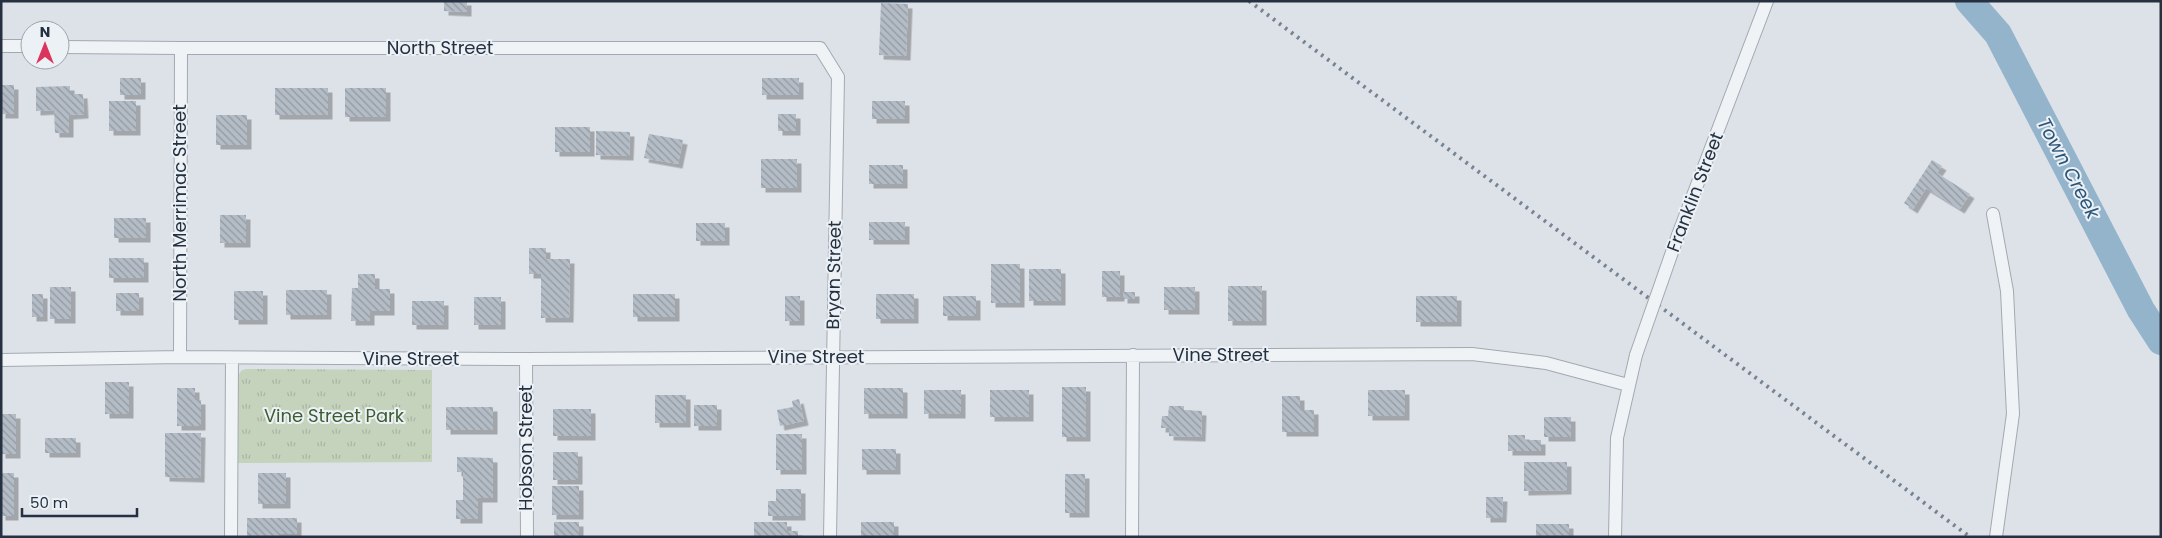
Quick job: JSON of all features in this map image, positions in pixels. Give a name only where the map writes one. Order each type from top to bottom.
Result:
[{"type":"street","name":"Franklin Street","points":[[1615,537],[1617,438],[1636,355],[1678,235],[1767,1]]},
{"type":"street","points":[[1,46],[20,46]]},
{"type":"street","name":"North Street","points":[[70,46],[181,48],[820,48]]},
{"type":"street","name":"North Merrimac Street","points":[[180,357],[181,48]]},
{"type":"street","name":"Bryan Street","points":[[820,48],[838,77],[830,537]]},
{"type":"street","points":[[1993,214],[2007,291],[2013,414],[1996,537]]},
{"type":"street","name":"Vine Street","points":[[1,360],[180,357],[526,359],[1472,354],[1546,363],[1628,385]]},
{"type":"street","points":[[1132,355],[1132,537]]},
{"type":"street","points":[[231,537],[232,358]]},
{"type":"street","name":"Hobson Street","points":[[526,359],[526,537]]},
{"type":"green space","name":"Vine Street Park","points":[[242,370],[432,370],[432,462],[237,463],[237,377]]},
{"type":"building","points":[[444,1],[467,1],[467,12],[444,11]]},
{"type":"building","points":[[881,3],[908,4],[906,56],[879,55]]},
{"type":"building","points":[[120,78],[141,78],[141,95],[120,95]]},
{"type":"building","points":[[762,78],[799,78],[799,95],[762,95]]},
{"type":"building","points":[[1,85],[14,85],[14,114],[1,114]]},
{"type":"building","points":[[70,86],[70,94],[83,94],[84,114],[69,115],[69,133],[55,133],[54,110],[36,111],[36,87]]},
{"type":"building","points":[[275,88],[328,88],[328,115],[275,115]]},
{"type":"building","points":[[345,88],[386,88],[386,117],[345,117]]},
{"type":"building","points":[[109,101],[136,101],[136,131],[109,131]]},
{"type":"building","points":[[872,101],[905,101],[905,119],[872,119]]},
{"type":"building","points":[[778,114],[796,114],[796,131],[778,131]]},
{"type":"building","points":[[216,115],[247,115],[247,145],[216,145]]},
{"type":"building","points":[[555,127],[590,127],[590,152],[555,152]]},
{"type":"building","points":[[596,131],[630,132],[629,156],[596,155]]},
{"type":"building","points":[[649,134],[683,140],[678,164],[644,158]]},
{"type":"building","points":[[761,159],[797,159],[797,188],[761,188]]},
{"type":"building","points":[[1932,160],[1942,166],[1937,173],[1970,194],[1960,209],[1926,188],[1913,209],[1904,203]]},
{"type":"building","points":[[869,165],[903,165],[903,184],[869,184]]},
{"type":"building","points":[[220,215],[246,215],[246,243],[220,243]]},
{"type":"building","points":[[114,218],[146,218],[146,238],[114,238]]},
{"type":"building","points":[[869,222],[905,222],[905,240],[869,240]]},
{"type":"building","points":[[696,223],[725,223],[725,241],[696,241]]},
{"type":"building","points":[[529,248],[546,248],[546,259],[570,259],[569,318],[541,318],[541,274],[529,274]]},
{"type":"building","points":[[109,258],[144,258],[144,278],[109,278]]},
{"type":"building","points":[[991,264],[1020,264],[1020,303],[991,303]]},
{"type":"building","points":[[1029,269],[1061,269],[1061,301],[1029,301]]},
{"type":"building","points":[[1102,271],[1120,271],[1120,297],[1102,297]]},
{"type":"building","points":[[358,274],[375,274],[375,289],[390,289],[390,311],[370,311],[370,321],[351,321],[352,288],[358,288]]},
{"type":"building","points":[[1228,286],[1262,286],[1262,321],[1228,321]]},
{"type":"building","points":[[50,287],[71,287],[71,319],[50,319]]},
{"type":"building","points":[[1164,287],[1195,287],[1195,310],[1164,310]]},
{"type":"building","points":[[286,290],[327,290],[327,315],[286,315]]},
{"type":"building","points":[[234,291],[263,291],[263,320],[234,320]]},
{"type":"building","points":[[1123,292],[1135,292],[1135,299],[1123,299]]},
{"type":"building","points":[[116,293],[139,293],[139,311],[116,311]]},
{"type":"building","points":[[32,294],[43,294],[43,317],[32,317]]},
{"type":"building","points":[[633,294],[675,294],[675,317],[633,317]]},
{"type":"building","points":[[876,294],[914,294],[914,319],[876,319]]},
{"type":"building","points":[[785,296],[800,296],[800,321],[785,321]]},
{"type":"building","points":[[943,296],[976,296],[976,316],[943,316]]},
{"type":"building","points":[[1416,296],[1457,296],[1457,322],[1416,322]]},
{"type":"building","points":[[474,297],[501,297],[501,325],[474,325]]},
{"type":"building","points":[[412,301],[444,301],[444,325],[412,325]]},
{"type":"building","points":[[105,382],[129,382],[129,414],[105,414]]},
{"type":"building","points":[[1062,387],[1086,387],[1086,437],[1062,437]]},
{"type":"building","points":[[177,388],[195,388],[195,400],[201,400],[201,426],[177,426]]},
{"type":"building","points":[[864,388],[903,388],[903,414],[864,414]]},
{"type":"building","points":[[924,390],[961,390],[961,414],[924,414]]},
{"type":"building","points":[[990,390],[1029,390],[1029,417],[990,417]]},
{"type":"building","points":[[1368,390],[1405,390],[1405,416],[1368,416]]},
{"type":"building","points":[[655,395],[686,395],[686,423],[655,423]]},
{"type":"building","points":[[1282,396],[1300,396],[1300,410],[1314,410],[1314,432],[1282,432]]},
{"type":"building","points":[[799,399],[804,421],[780,426],[777,410],[793,407],[792,401]]},
{"type":"building","points":[[694,405],[717,405],[717,426],[694,426]]},
{"type":"building","points":[[1169,406],[1184,406],[1184,410],[1202,411],[1201,437],[1169,436],[1169,428],[1161,428],[1162,416],[1168,416]]},
{"type":"building","points":[[446,407],[493,407],[493,430],[446,430]]},
{"type":"building","points":[[553,409],[591,409],[591,436],[553,436]]},
{"type":"building","points":[[1,414],[16,414],[16,454],[1,454]]},
{"type":"building","points":[[1544,417],[1571,417],[1571,437],[1544,437]]},
{"type":"building","points":[[165,433],[201,433],[200,478],[165,477]]},
{"type":"building","points":[[776,434],[802,434],[802,470],[776,470]]},
{"type":"building","points":[[1508,435],[1525,435],[1525,440],[1541,440],[1541,451],[1508,451]]},
{"type":"building","points":[[45,438],[76,438],[76,453],[45,453]]},
{"type":"building","points":[[862,449],[896,449],[896,470],[862,470]]},
{"type":"building","points":[[553,452],[578,452],[578,480],[553,480]]},
{"type":"building","points":[[457,457],[493,458],[493,498],[478,498],[478,519],[456,519],[456,500],[463,500],[463,472],[457,472]]},
{"type":"building","points":[[1524,462],[1567,462],[1567,490],[1524,491]]},
{"type":"building","points":[[1,473],[14,473],[14,516],[1,516]]},
{"type":"building","points":[[258,473],[286,473],[286,504],[258,504]]},
{"type":"building","points":[[1065,474],[1085,474],[1085,513],[1065,513]]},
{"type":"building","points":[[552,486],[579,486],[579,515],[552,515]]},
{"type":"building","points":[[776,489],[801,489],[801,516],[768,516],[768,501],[776,501]]},
{"type":"building","points":[[1486,497],[1503,497],[1502,518],[1486,518]]},
{"type":"building","points":[[247,518],[297,518],[297,534],[280,534],[280,537],[247,537]]},
{"type":"building","points":[[554,522],[579,522],[579,537],[554,537]]},
{"type":"building","points":[[754,522],[787,522],[787,531],[798,531],[798,537],[754,536]]},
{"type":"building","points":[[861,522],[894,522],[894,537],[861,537]]},
{"type":"building","points":[[1536,524],[1569,524],[1569,537],[1536,537]]},
{"type":"waterway","name":"Town Creek","points":[[1969,1],[1998,34],[2141,310],[2161,341]]},
{"type":"railway","points":[[1249,1],[1970,537]]}]
